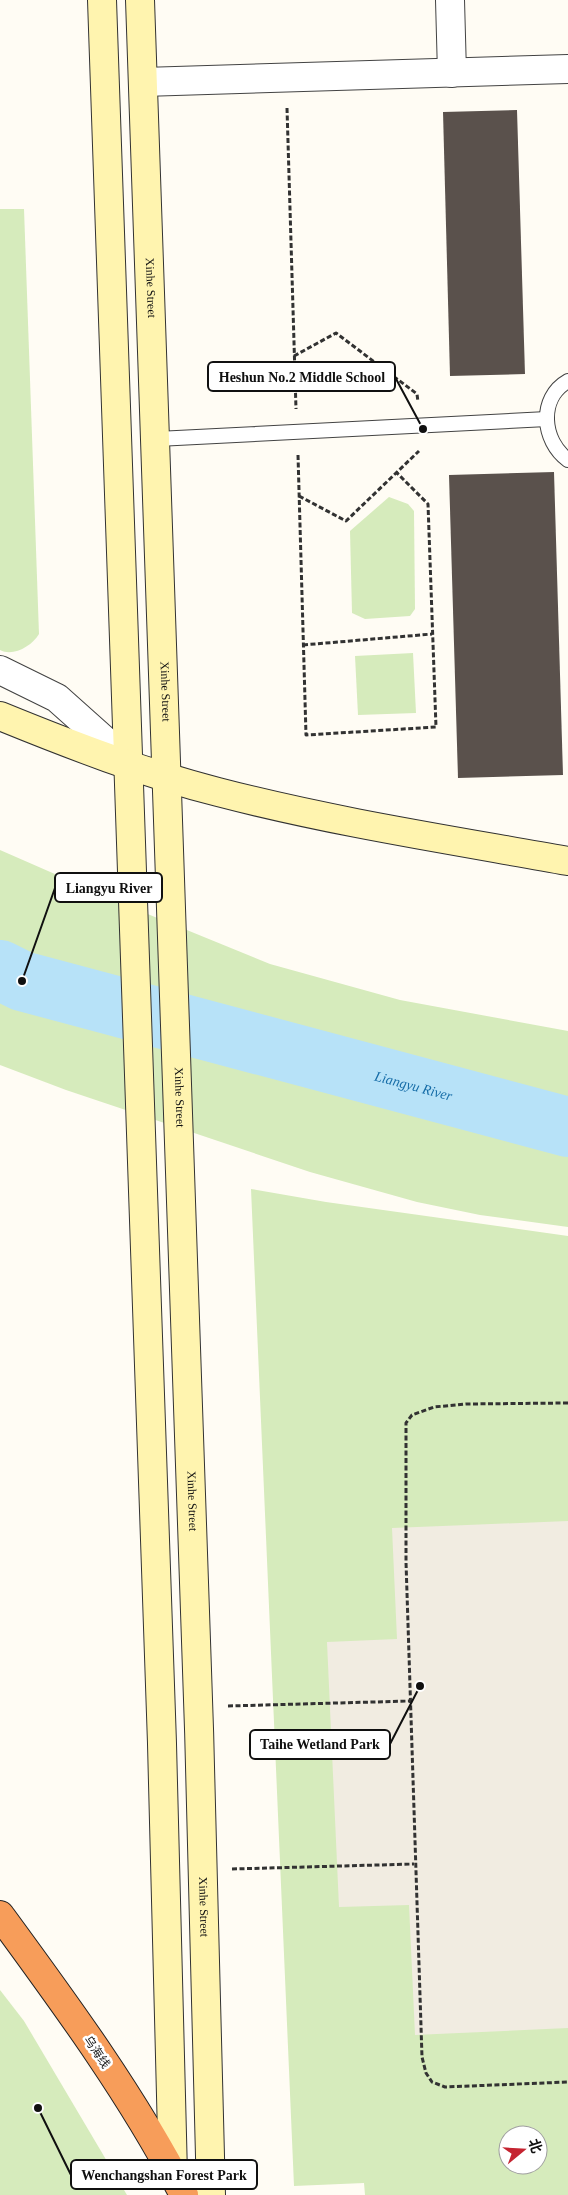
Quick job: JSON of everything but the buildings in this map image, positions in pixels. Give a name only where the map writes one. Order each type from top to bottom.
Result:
[{"type":"highway","name":"乌海线","points":[[0,1916],[92,2044],[179,2184]]},
{"type":"main road","points":[[102,0],[132,765],[166,1849],[179,2184]]},
{"type":"main road","name":"Xinhe Street","points":[[140,0],[170,777],[204,1869],[211,2195]]},
{"type":"main road","points":[[0,716],[132,765],[255,801],[370,825],[568,861]]},
{"type":"street","points":[[450,0],[452,73]]},
{"type":"street","points":[[143,82],[568,69]]},
{"type":"street","points":[[0,670],[57,698],[132,765]]},
{"type":"lane","points":[[568,381],[554,394],[548,408],[547,419],[550,440],[559,454],[568,460]]},
{"type":"lane","points":[[157,439],[547,419]]},
{"type":"path","points":[[297,107],[287,107],[306,735],[436,727],[428,504],[396,472]]},
{"type":"path","points":[[303,644],[432,634]]},
{"type":"path","points":[[568,1403],[466,1404],[434,1408],[412,1415],[406,1423],[406,1562],[414,1864],[422,2057],[426,2073],[432,2082],[444,2087],[568,2082]]},
{"type":"path","points":[[198,1707],[410,1701]]},
{"type":"path","points":[[204,1869],[414,1864]]},
{"type":"green space","points":[[0,209],[24,209],[39,634],[32,643],[22,649],[11,652],[0,650]]},
{"type":"green space","points":[[389,497],[408,504],[414,511],[415,609],[410,616],[365,619],[352,613],[350,531]]},
{"type":"green space","points":[[413,653],[416,713],[358,715],[355,656]]},
{"type":"green space","points":[[0,850],[128,906],[270,964],[400,1000],[568,1031],[568,1227],[480,1215],[417,1202],[310,1172],[66,1090],[0,1065]]},
{"type":"green space","points":[[251,1189],[326,1202],[568,1236],[568,2195],[365,2195],[364,2183],[294,2186]]},
{"type":"green space","points":[[0,1990],[24,2021],[127,2195],[0,2195]]},
{"type":"shaded area","points":[[568,1521],[568,2028],[415,2035],[409,1905],[339,1907],[327,1642],[397,1639],[392,1528]]},
{"type":"waterway","name":"Liangyu River","points":[[0,970],[22,981],[568,1127]]},
{"type":"place","name":"Heshun No.2 Middle School","points":[[423,429]]},
{"type":"place","name":"Liangyu River","points":[[22,981]]},
{"type":"place","name":"Taihe Wetland Park","points":[[420,1686]]},
{"type":"place","name":"Wenchangshan Forest Park","points":[[38,2108]]}]
